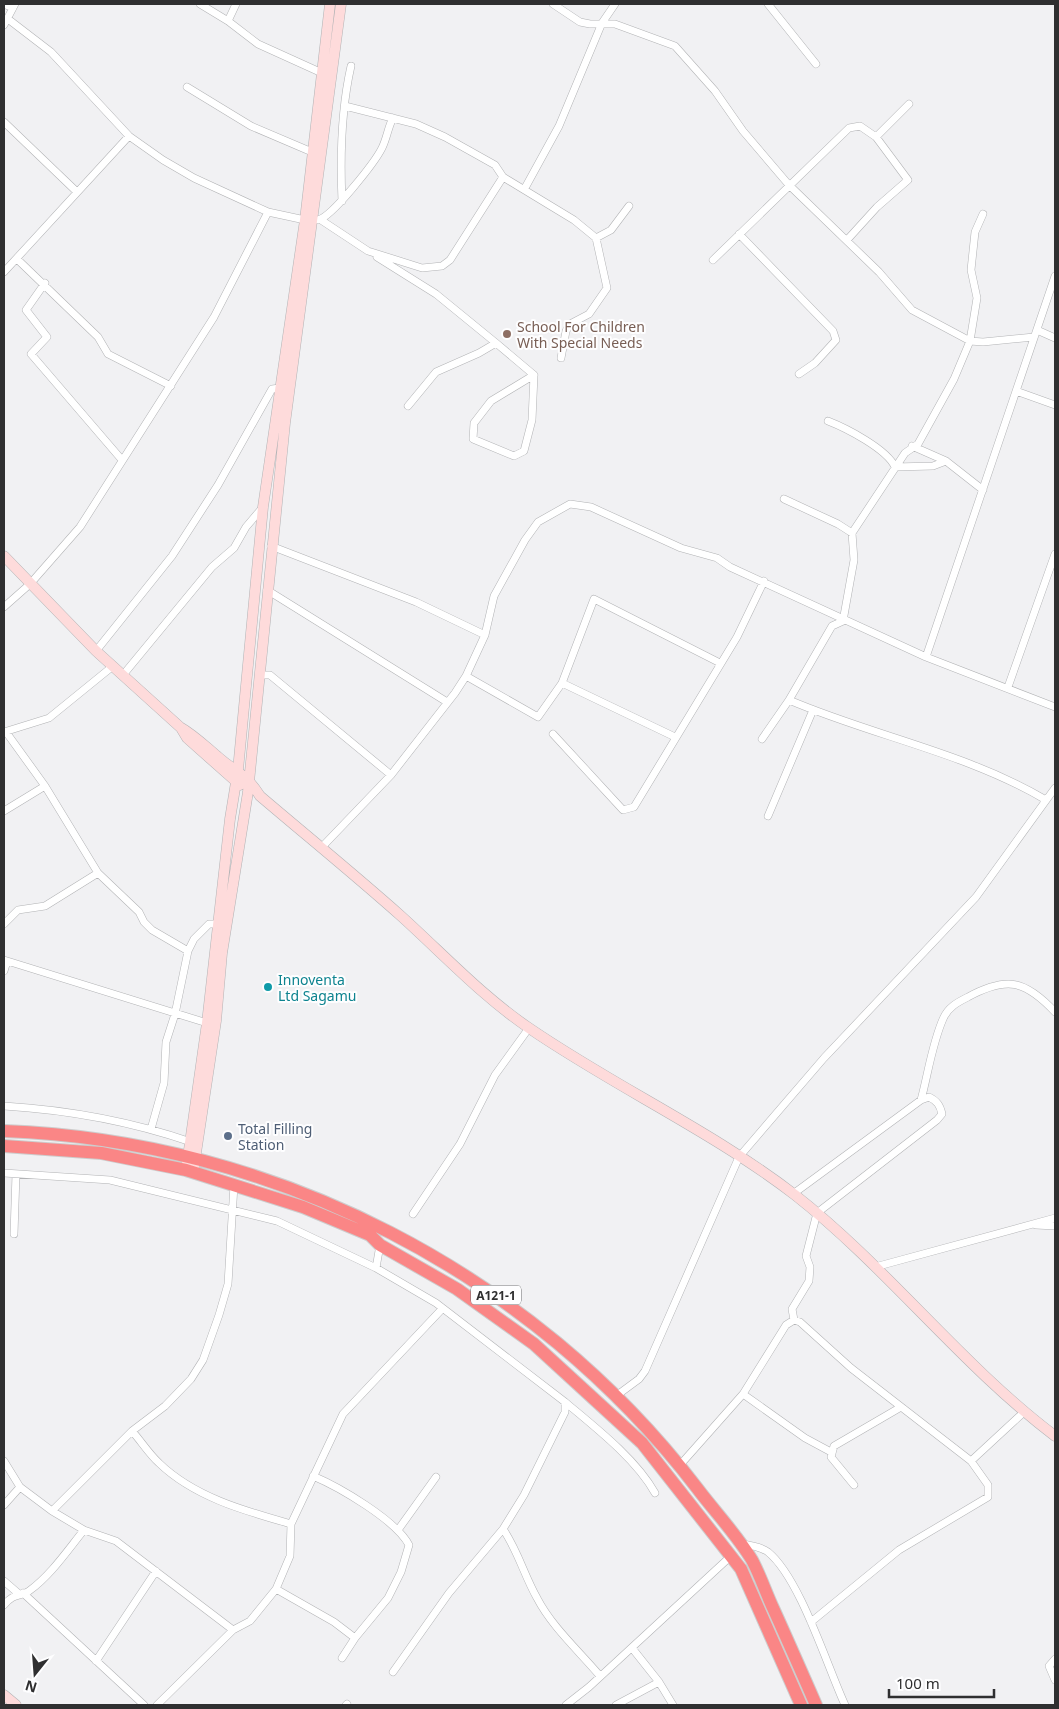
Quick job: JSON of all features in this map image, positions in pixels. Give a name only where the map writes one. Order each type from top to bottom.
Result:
[{"type":"highway","name":"A121-1","points":[[4,1131],[95,1138],[307,1194],[374,1222],[496,1295],[541,1329],[616,1396],[680,1465],[752,1560],[816,1703]]},
{"type":"highway","name":"A121-1","points":[[4,1146],[101,1153],[190,1164],[234,1185],[303,1207],[370,1235],[380,1245],[457,1289],[534,1344],[642,1443],[740,1569],[801,1705]]},
{"type":"main road","points":[[190,1164],[217,924],[238,770],[263,507],[280,388],[313,220],[312,152],[330,4]]},
{"type":"main road","points":[[190,1164],[216,1021],[222,953],[248,792],[271,546],[341,4]]},
{"type":"main road","points":[[4,556],[96,651],[180,727],[187,738],[219,762],[238,770],[249,779],[260,796],[400,916],[493,1000],[529,1028],[739,1157],[793,1194],[817,1213],[875,1267],[1024,1412],[1055,1436]]},
{"type":"main road","points":[[219,762],[240,744]]},
{"type":"main road","points":[[219,762],[236,783],[248,792],[260,796]]},
{"type":"main road","points":[[219,762],[228,779],[234,799]]},
{"type":"main road","points":[[4,1695],[16,1705]]},
{"type":"street","points":[[4,4],[14,6],[6,22],[51,52],[129,136],[194,178],[268,212],[313,220],[368,251],[436,294],[534,376]]},
{"type":"street","points":[[200,4],[228,21],[258,44],[322,73]]},
{"type":"street","points":[[228,21],[236,4]]},
{"type":"street","points":[[554,4],[580,22],[615,24],[674,46],[715,91],[743,131],[789,185],[879,272],[912,310],[970,341],[983,342],[1036,334],[1055,338]]},
{"type":"street","points":[[525,188],[559,126],[602,23],[615,4]]},
{"type":"street","points":[[768,4],[816,64]]},
{"type":"street","points":[[342,201],[340,159],[351,66]]},
{"type":"street","points":[[187,87],[251,126],[312,152]]},
{"type":"street","points":[[876,137],[909,104]]},
{"type":"street","points":[[345,106],[416,124],[445,137],[495,165],[503,177],[525,188],[574,220],[596,238],[607,288],[589,314],[570,324],[566,331],[561,358]]},
{"type":"street","points":[[313,220],[342,201],[382,148],[393,118]]},
{"type":"street","points":[[4,122],[77,192]]},
{"type":"street","points":[[713,260],[850,128],[860,126],[876,137],[908,180],[877,207],[847,240]]},
{"type":"street","points":[[4,272],[129,136]]},
{"type":"street","points":[[368,251],[422,268],[442,266],[450,260],[503,177]]},
{"type":"street","points":[[596,238],[611,230],[629,206]]},
{"type":"street","points":[[4,607],[30,584],[80,527],[214,317],[268,212]]},
{"type":"street","points":[[844,621],[854,560],[852,533],[895,467],[912,446],[918,444],[954,379],[970,341],[977,298],[971,270],[975,232],[983,214]]},
{"type":"street","points":[[739,234],[833,330],[836,340],[815,363],[800,374]]},
{"type":"street","points":[[17,259],[45,283],[98,337],[108,354],[171,386]]},
{"type":"street","points":[[926,657],[1055,276]]},
{"type":"street","points":[[45,283],[26,310],[47,337],[31,354],[122,460]]},
{"type":"street","points":[[408,406],[436,372],[496,343]]},
{"type":"street","points":[[534,376],[532,420],[524,452],[514,456],[474,439],[474,423],[491,401],[534,376]]},
{"type":"street","points":[[96,651],[172,556],[218,485],[272,389],[280,388]]},
{"type":"street","points":[[1016,391],[1055,404]]},
{"type":"street","points":[[828,421],[843,427],[862,439],[892,460],[895,467]]},
{"type":"street","points":[[912,446],[946,461],[982,490]]},
{"type":"street","points":[[895,467],[932,466],[946,461]]},
{"type":"street","points":[[784,499],[838,524],[852,533]]},
{"type":"street","points":[[321,848],[416,746],[466,676],[485,635],[494,596],[525,540],[538,522],[570,504],[591,507],[681,548],[717,558],[730,567],[764,581],[844,621],[926,657],[1008,687],[1055,707]]},
{"type":"street","points":[[123,675],[212,567],[234,548],[246,527],[263,507]]},
{"type":"street","points":[[271,546],[416,602],[485,635]]},
{"type":"street","points":[[1008,687],[1055,554]]},
{"type":"street","points":[[553,734],[623,810],[634,807],[737,637],[764,581]]},
{"type":"street","points":[[267,590],[447,702]]},
{"type":"street","points":[[466,676],[538,718],[562,683],[594,599],[720,663]]},
{"type":"street","points":[[762,739],[789,700],[832,626],[844,621]]},
{"type":"street","points":[[113,666],[49,718],[5,732],[45,786],[98,873],[139,912],[144,922],[152,930],[188,951]]},
{"type":"street","points":[[259,674],[270,675],[391,775]]},
{"type":"street","points":[[562,683],[675,737]]},
{"type":"street","points":[[789,700],[950,758],[1026,788],[1046,800]]},
{"type":"street","points":[[768,816],[813,710]]},
{"type":"street","points":[[4,811],[45,786]]},
{"type":"street","points":[[616,1396],[639,1379],[645,1371],[739,1157],[824,1058],[976,897],[1055,788]]},
{"type":"street","points":[[4,924],[18,910],[44,906],[98,873]]},
{"type":"street","points":[[151,1129],[164,1083],[166,1042],[175,1014],[188,951],[194,939],[208,924],[217,924]]},
{"type":"street","points":[[4,971],[5,960],[120,994],[175,1014],[207,1023]]},
{"type":"street","points":[[921,1100],[944,1018],[953,1005],[988,986],[1004,983],[1024,987],[1039,995],[1055,1012]]},
{"type":"street","points":[[413,1214],[460,1144],[495,1075],[529,1028]]},
{"type":"street","points":[[793,1194],[921,1100],[930,1097],[936,1100],[941,1107],[942,1114],[937,1120],[817,1213],[806,1256],[810,1267],[809,1282],[792,1308],[794,1320]]},
{"type":"street","points":[[4,1106],[45,1108],[151,1129],[191,1142]]},
{"type":"street","points":[[4,1173],[110,1180],[276,1221],[376,1268],[436,1303],[566,1402],[626,1458],[650,1484],[655,1493]]},
{"type":"street","points":[[14,1234],[16,1174]]},
{"type":"street","points":[[52,1510],[132,1430],[166,1406],[191,1379],[203,1360],[228,1284],[234,1185]]},
{"type":"street","points":[[875,1267],[1055,1218]]},
{"type":"street","points":[[1028,1224],[1055,1226]]},
{"type":"street","points":[[376,1268],[380,1245]]},
{"type":"street","points":[[157,1705],[233,1630],[250,1621],[276,1589],[290,1556],[291,1524],[343,1414],[442,1309]]},
{"type":"street","points":[[680,1465],[743,1394],[786,1325],[794,1320]]},
{"type":"street","points":[[794,1320],[800,1322],[851,1368],[971,1461],[988,1485],[988,1497],[898,1550],[810,1622]]},
{"type":"street","points":[[743,1394],[805,1438],[831,1452]]},
{"type":"street","points":[[393,1672],[449,1593],[503,1529],[524,1495],[565,1412],[566,1402]]},
{"type":"street","points":[[854,1485],[831,1457],[834,1446],[900,1407]]},
{"type":"street","points":[[971,1461],[1024,1412]]},
{"type":"street","points":[[132,1430],[159,1464],[194,1489],[242,1510],[291,1524]]},
{"type":"street","points":[[4,1461],[20,1487],[84,1530],[116,1541],[233,1630]]},
{"type":"street","points":[[313,1476],[334,1485],[398,1530],[409,1546],[401,1572],[388,1598],[354,1638],[342,1658]]},
{"type":"street","points":[[398,1530],[436,1477]]},
{"type":"street","points":[[4,1505],[20,1487]]},
{"type":"street","points":[[503,1529],[516,1548],[536,1598],[600,1676]]},
{"type":"street","points":[[4,1605],[12,1595],[28,1592],[54,1568],[84,1530]]},
{"type":"street","points":[[739,1543],[767,1551],[785,1571],[810,1622],[845,1705]]},
{"type":"street","points":[[566,1705],[632,1648],[731,1556]]},
{"type":"street","points":[[96,1661],[156,1571]]},
{"type":"street","points":[[4,1581],[21,1593],[144,1705]]},
{"type":"street","points":[[276,1589],[334,1622],[354,1638]]},
{"type":"street","points":[[632,1648],[659,1682],[673,1705]]},
{"type":"street","points":[[1055,1659],[1050,1666],[1055,1680]]},
{"type":"street","points":[[616,1705],[659,1682]]},
{"type":"place","name":"School For Children With Special Needs","points":[[507,334]]},
{"type":"place","name":"Innoventa Ltd Sagamu","points":[[268,987]]},
{"type":"place","name":"Total Filling Station","points":[[228,1136]]}]
